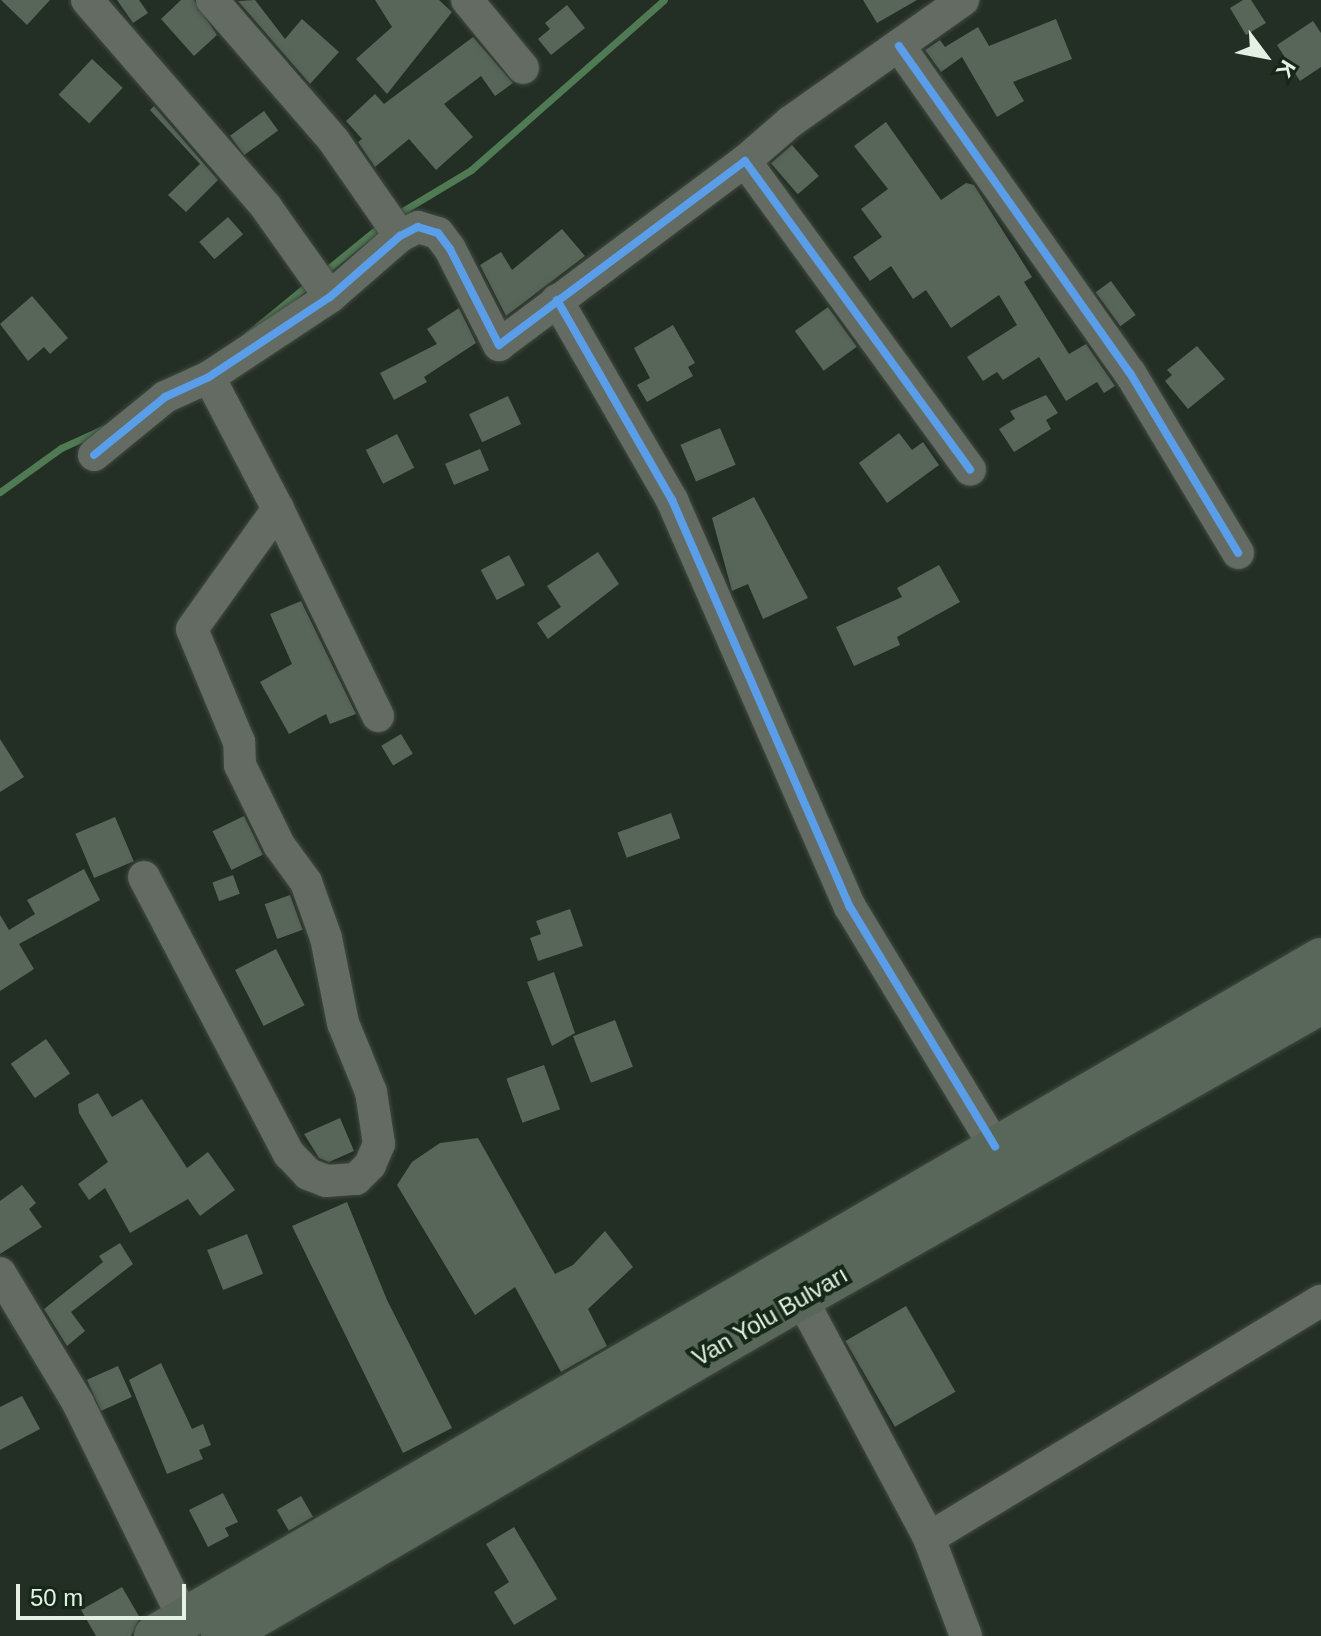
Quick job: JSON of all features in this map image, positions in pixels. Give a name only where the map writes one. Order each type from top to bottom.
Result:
[{"type":"main road","points":[[169,1627],[1321,959]]},
{"type":"main road","name":"Van Yolu Bulvarı","points":[[222,1636],[801,1298],[1321,1003]]},
{"type":"street","points":[[87,0],[218,148],[330,297]]},
{"type":"street","points":[[212,0],[334,141],[392,222],[438,233],[499,345],[963,0]]},
{"type":"street","points":[[467,0],[523,68]]},
{"type":"street","points":[[899,46],[1130,373],[1238,553]]},
{"type":"street","points":[[745,161],[970,470]]},
{"type":"street","points":[[94,455],[165,397],[209,377],[330,297],[392,222]]},
{"type":"street","points":[[557,300],[672,500],[850,907],[995,1146]]},
{"type":"street","points":[[209,377],[278,509],[378,716]]},
{"type":"street","points":[[144,877],[289,1154],[308,1174],[326,1181],[356,1179],[370,1165],[379,1144],[371,1092],[343,1023],[326,938],[306,882],[279,845],[240,765],[239,742],[192,629],[278,509]]},
{"type":"street","points":[[0,1273],[78,1403],[169,1627]]},
{"type":"street","points":[[801,1298],[929,1538],[966,1636]]},
{"type":"street","points":[[929,1538],[1321,1301]]},
{"type":"building","points":[[1,0],[50,0],[27,25]]},
{"type":"building","points":[[117,0],[139,0],[148,13],[133,23]]},
{"type":"building","points":[[181,0],[194,0],[217,35],[194,56],[161,19]]},
{"type":"building","points":[[255,0],[285,39],[302,19],[339,52],[310,84],[238,1]]},
{"type":"building","points":[[375,0],[439,0],[452,12],[387,94],[356,59],[392,27]]},
{"type":"building","points":[[863,0],[917,0],[877,23]]},
{"type":"building","points":[[1243,0],[1251,0],[1266,23],[1246,35],[1230,8]]},
{"type":"building","points":[[567,5],[585,28],[551,55],[538,39],[550,29],[545,23]]},
{"type":"building","points":[[1056,19],[1072,59],[1013,82],[1024,101],[997,117],[962,57],[941,72],[925,50],[940,40],[945,47],[978,27],[989,46]]},
{"type":"building","points":[[1313,21],[1321,33],[1321,67],[1300,81],[1277,45]]},
{"type":"building","points":[[473,37],[513,83],[495,96],[481,76],[444,104],[473,137],[436,170],[409,139],[375,167],[358,142],[362,139],[346,121],[375,94],[384,104]]},
{"type":"building","points":[[92,59],[123,88],[89,123],[59,95]]},
{"type":"building","points":[[154,106],[218,180],[186,212],[168,195],[200,164],[150,110]]},
{"type":"building","points":[[264,111],[278,130],[244,155],[230,136]]},
{"type":"building","points":[[886,122],[941,200],[966,183],[974,185],[1032,277],[1024,282],[1069,354],[1086,344],[1115,386],[1104,393],[1097,382],[1066,401],[1039,357],[1003,380],[997,372],[983,381],[967,357],[1017,325],[999,295],[951,328],[926,290],[913,299],[891,266],[870,281],[853,257],[882,237],[861,209],[888,189],[854,146]]},
{"type":"building","points":[[792,145],[819,176],[798,194],[771,163]]},
{"type":"building","points":[[228,217],[243,234],[214,259],[199,242]]},
{"type":"building","points":[[562,229],[585,256],[506,316],[480,265],[501,252],[512,270]]},
{"type":"building","points":[[1111,281],[1136,315],[1120,326],[1096,292]]},
{"type":"building","points":[[32,296],[68,338],[50,354],[44,347],[28,361],[0,324]]},
{"type":"building","points":[[828,307],[857,347],[824,371],[795,331]]},
{"type":"building","points":[[459,308],[476,343],[424,377],[427,382],[394,400],[380,373],[437,344],[427,329]]},
{"type":"building","points":[[673,325],[695,363],[688,367],[693,376],[647,402],[637,385],[650,378],[634,348]]},
{"type":"building","points":[[1197,346],[1225,379],[1188,409],[1165,381],[1172,375],[1167,370]]},
{"type":"building","points":[[1046,395],[1058,413],[1046,420],[1051,429],[1014,452],[999,429],[1015,419],[1010,411]]},
{"type":"building","points":[[508,396],[521,424],[482,442],[469,414]]},
{"type":"building","points":[[720,428],[736,465],[696,482],[680,445]]},
{"type":"building","points":[[899,433],[912,450],[923,442],[939,465],[887,503],[859,463]]},
{"type":"building","points":[[397,434],[414,468],[383,484],[366,450]]},
{"type":"building","points":[[480,449],[489,470],[454,485],[445,464]]},
{"type":"building","points":[[754,497],[808,598],[763,619],[748,584],[732,591],[712,518]]},
{"type":"building","points":[[598,552],[619,584],[548,639],[537,623],[561,607],[547,586]]},
{"type":"building","points":[[509,555],[525,585],[497,600],[481,570]]},
{"type":"building","points":[[939,565],[960,602],[897,637],[900,645],[854,666],[836,627],[902,597],[897,588]]},
{"type":"building","points":[[301,601],[356,714],[330,724],[326,714],[289,734],[260,682],[292,664],[270,614]]},
{"type":"building","points":[[401,734],[413,754],[393,766],[381,746]]},
{"type":"building","points":[[0,739],[24,777],[0,792]]},
{"type":"building","points":[[671,813],[680,838],[627,858],[617,832]]},
{"type":"building","points":[[244,816],[263,855],[231,870],[213,831]]},
{"type":"building","points":[[115,817],[134,861],[94,878],[75,834]]},
{"type":"building","points":[[84,869],[100,900],[19,944],[34,969],[0,991],[0,915],[9,930],[35,914],[27,900]]},
{"type":"building","points":[[233,875],[240,894],[219,901],[212,883]]},
{"type":"building","points":[[290,895],[303,930],[277,939],[265,904]]},
{"type":"building","points":[[570,909],[583,946],[538,961],[530,938],[541,934],[536,921]]},
{"type":"building","points":[[276,949],[305,1005],[264,1026],[235,970]]},
{"type":"building","points":[[554,972],[575,1033],[552,1046],[527,982]]},
{"type":"building","points":[[615,1020],[633,1067],[591,1083],[573,1036]]},
{"type":"building","points":[[46,1039],[70,1073],[35,1098],[11,1064]]},
{"type":"building","points":[[544,1065],[560,1109],[522,1123],[506,1079]]},
{"type":"building","points":[[98,1093],[112,1117],[142,1099],[187,1168],[208,1152],[235,1190],[200,1216],[188,1199],[130,1233],[105,1188],[89,1200],[78,1184],[108,1162],[79,1113],[78,1104]]},
{"type":"building","points":[[340,1118],[354,1151],[329,1162],[319,1158],[304,1134]]},
{"type":"building","points":[[478,1138],[555,1274],[573,1265],[605,1231],[633,1267],[588,1309],[607,1346],[561,1372],[515,1287],[475,1315],[397,1185],[412,1162],[440,1143]]},
{"type":"building","points":[[22,1185],[36,1203],[29,1209],[42,1227],[0,1254],[0,1201]]},
{"type":"building","points":[[347,1202],[387,1300],[452,1428],[403,1453],[292,1226]]},
{"type":"building","points":[[247,1234],[263,1274],[223,1290],[207,1250]]},
{"type":"building","points":[[120,1243],[133,1264],[71,1312],[85,1331],[67,1346],[44,1309],[103,1262],[99,1256]]},
{"type":"building","points":[[906,1306],[955,1392],[895,1427],[845,1341]]},
{"type":"building","points":[[161,1363],[192,1429],[203,1424],[211,1445],[199,1450],[203,1459],[167,1474],[129,1380]]},
{"type":"building","points":[[118,1366],[132,1397],[101,1411],[87,1380]]},
{"type":"building","points":[[22,1396],[40,1429],[0,1450],[0,1407]]},
{"type":"building","points":[[223,1493],[238,1522],[225,1528],[229,1536],[208,1547],[189,1510]]},
{"type":"building","points":[[301,1496],[313,1517],[289,1531],[277,1510]]},
{"type":"building","points":[[514,1527],[557,1599],[514,1625],[494,1592],[509,1582],[486,1544]]},
{"type":"building","points":[[122,1587],[140,1618],[131,1636],[96,1636],[81,1610]]},
{"type":"waterway","points":[[396,215],[471,170],[664,0]]},
{"type":"waterway","points":[[324,272],[383,224]]},
{"type":"waterway","points":[[247,335],[311,282]]},
{"type":"waterway","points":[[0,492],[61,448],[107,427]]},
{"type":"cycle path","points":[[899,46],[1130,373],[1238,553]]},
{"type":"cycle path","points":[[94,455],[165,397],[209,377],[330,297],[400,236],[418,227],[438,233],[450,249],[499,345],[745,161],[970,470]]},
{"type":"cycle path","points":[[557,300],[672,500],[850,907],[995,1146]]}]
